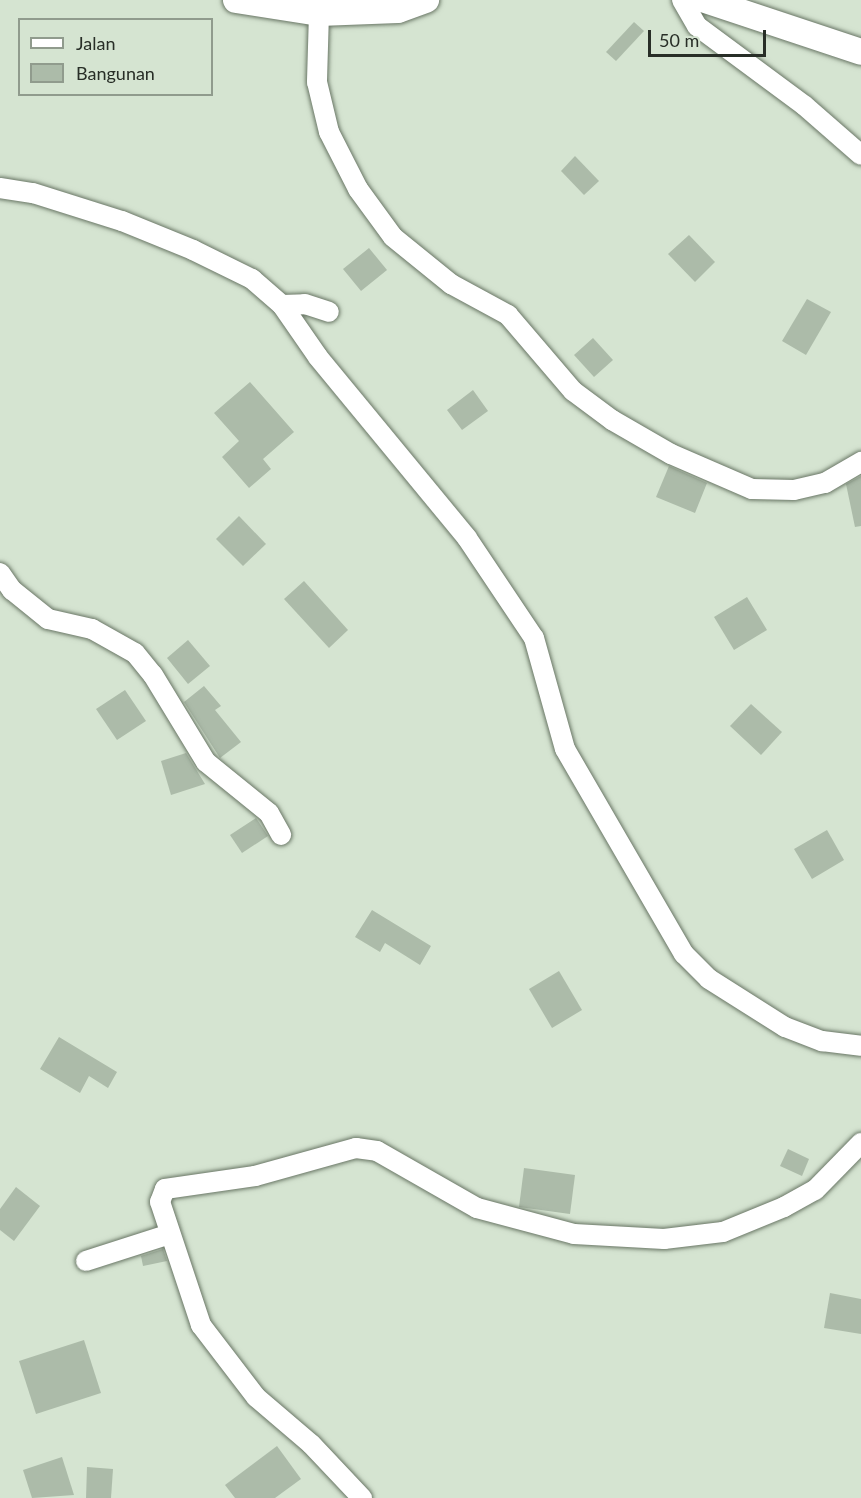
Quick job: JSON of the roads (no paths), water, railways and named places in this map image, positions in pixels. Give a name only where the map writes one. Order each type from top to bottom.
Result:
[{"type":"main road","points":[[236,0],[303,8],[398,10],[426,0]]},
{"type":"main road","points":[[716,2],[861,52]]},
{"type":"street","points":[[682,0],[697,26],[805,106],[861,155]]},
{"type":"street","points":[[303,8],[329,132],[358,189],[393,237],[451,284],[508,315],[573,391],[612,420],[671,454],[752,489],[794,490],[825,483],[861,462]]},
{"type":"street","points":[[0,188],[33,193],[122,221],[193,250],[252,279],[282,305],[318,357],[467,538],[534,638],[565,749],[684,954],[709,979],[784,1027],[822,1041],[861,1046]]},
{"type":"street","points":[[282,305],[305,304],[329,312]]},
{"type":"street","points":[[0,573],[12,590],[48,619],[92,629],[135,653],[153,675],[206,762],[269,813],[281,835]]},
{"type":"street","points":[[362,1498],[311,1444],[256,1397],[201,1325],[160,1202],[165,1189],[255,1176],[356,1148],[377,1151],[477,1208],[574,1234],[664,1239],[723,1232],[815,1190],[861,1143]]},
{"type":"street","points":[[86,1262],[170,1234]]}]
